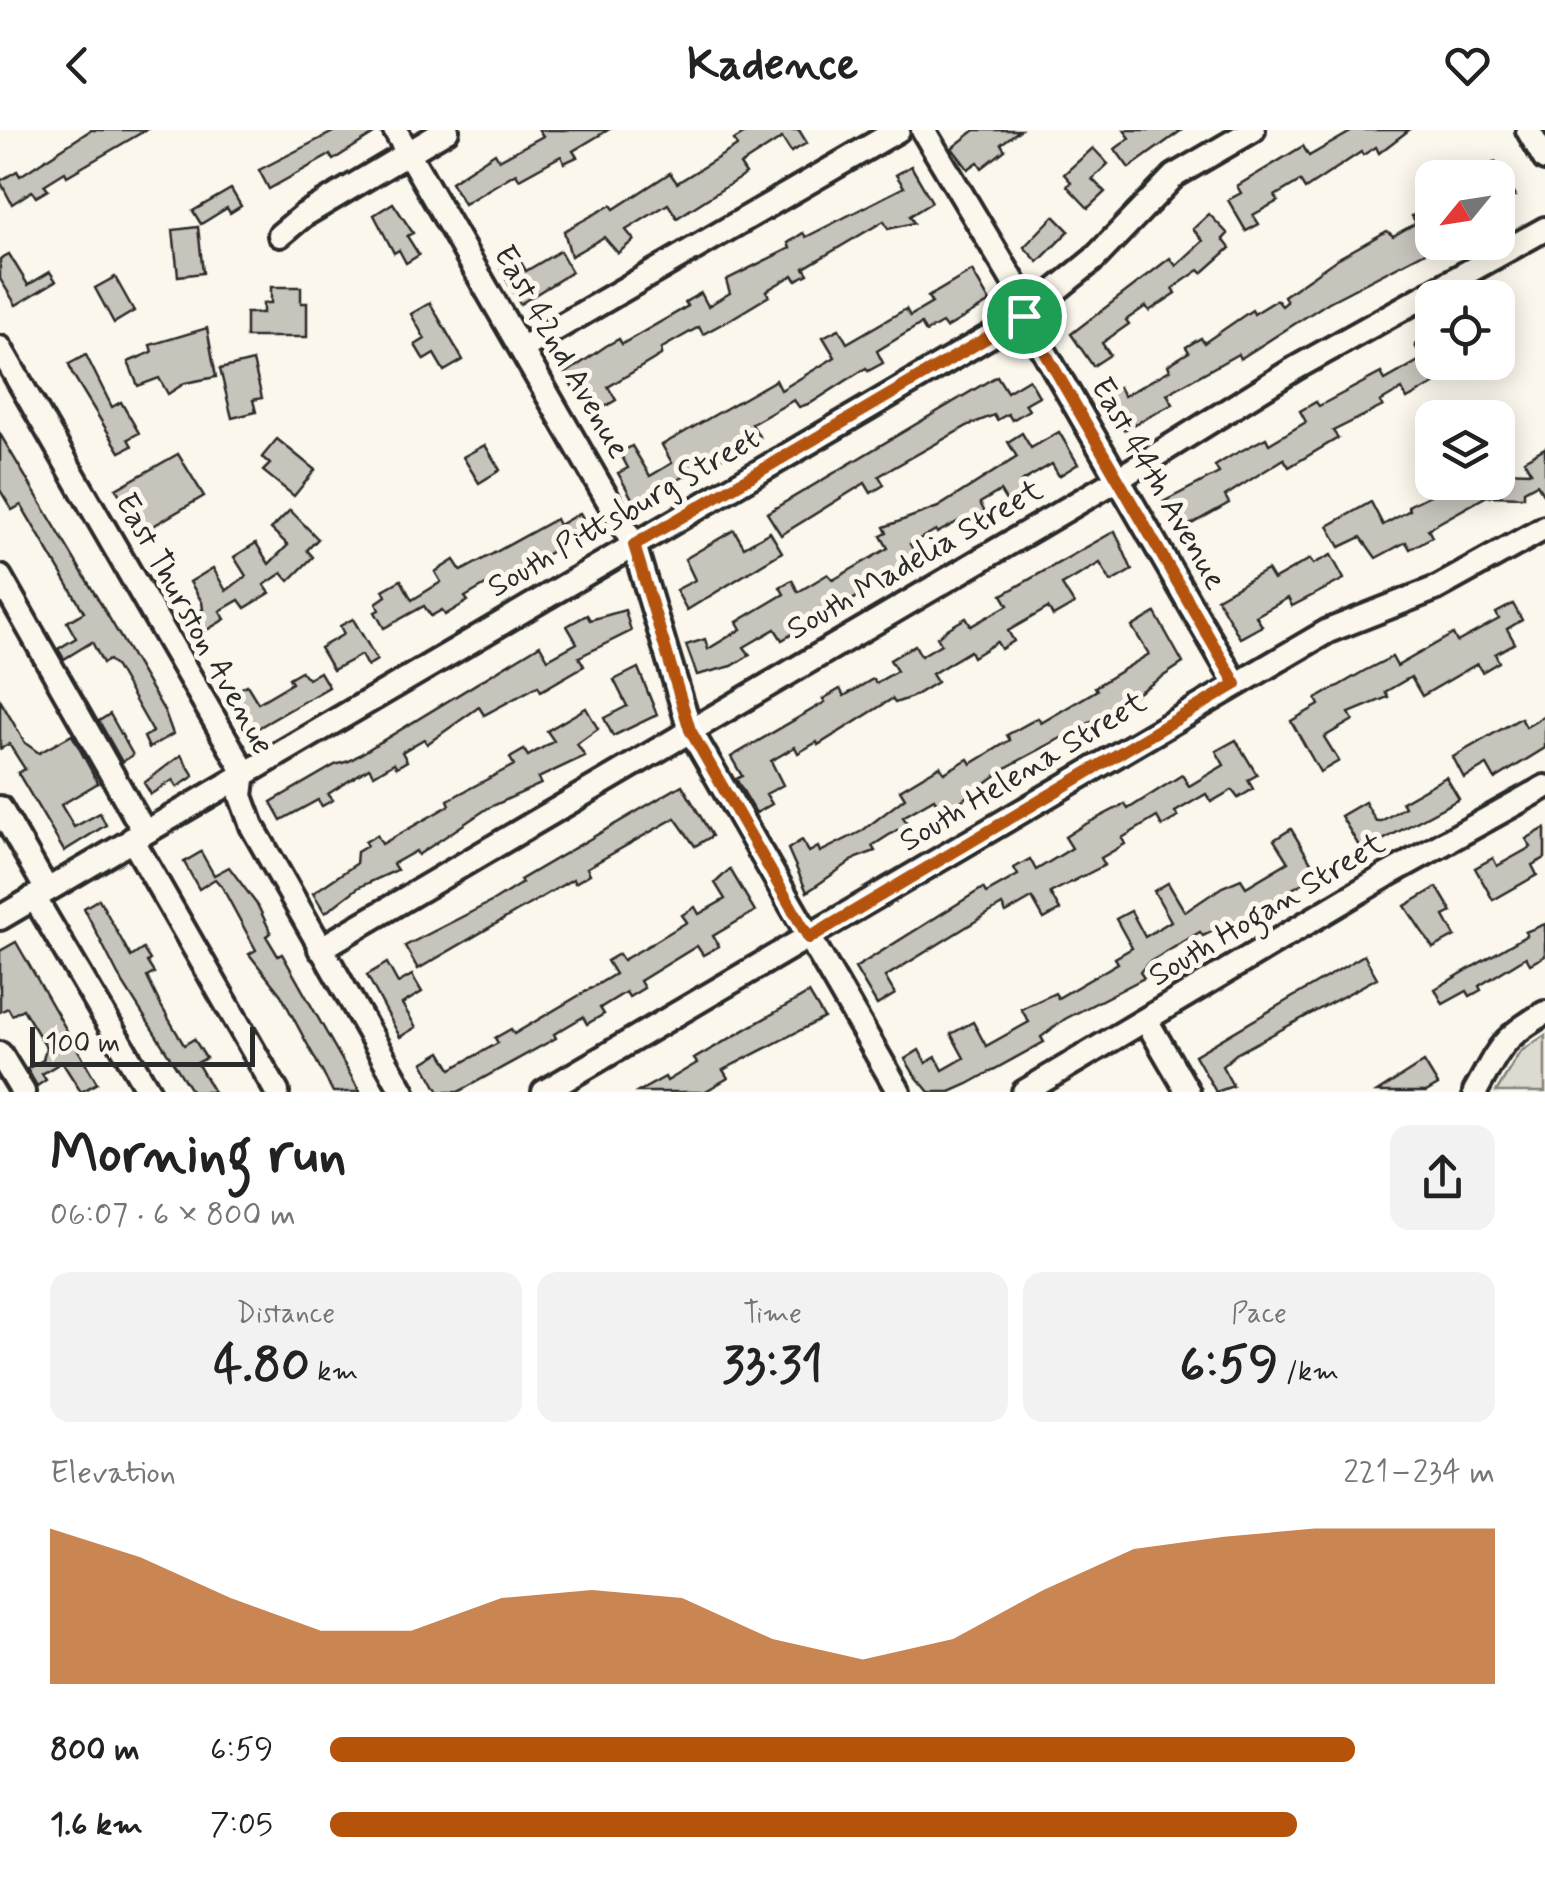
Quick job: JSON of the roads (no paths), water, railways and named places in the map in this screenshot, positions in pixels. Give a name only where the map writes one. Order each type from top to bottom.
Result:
[{"type":"street","name":"East 42nd Avenue","points":[[395,130],[634,545],[690,730],[899,1092]]},
{"type":"street","points":[[280,235],[304,215],[446,130]]},
{"type":"street","points":[[524,348],[898,130]]},
{"type":"street","name":"East 44th Avenue","points":[[923,130],[1236,684]]},
{"type":"street","name":"South Pittsburg Street","points":[[0,918],[244,771],[1027,314],[1094,259],[1174,176],[1254,130]]},
{"type":"street","points":[[1528,130],[1545,159]]},
{"type":"street","name":"South Madelia Street","points":[[320,950],[1118,479],[1294,369],[1545,229]]},
{"type":"street","name":"East Thurston Avenue","points":[[0,348],[10,386],[244,771],[241,796],[252,826],[403,1092]]},
{"type":"street","name":"South Helena Street","points":[[544,1092],[1328,632],[1437,588],[1545,528]]},
{"type":"street","points":[[0,577],[276,1092]]},
{"type":"street","name":"South Hogan Street","points":[[1024,1092],[1387,875],[1545,787]]},
{"type":"street","points":[[0,808],[40,893],[149,1092]]},
{"type":"street","points":[[1475,1092],[1497,1048],[1513,1031],[1545,1013]]},
{"type":"street","points":[[1146,1020],[1188,1092]]},
{"type":"street","points":[[0,1054],[23,1092]]}]
